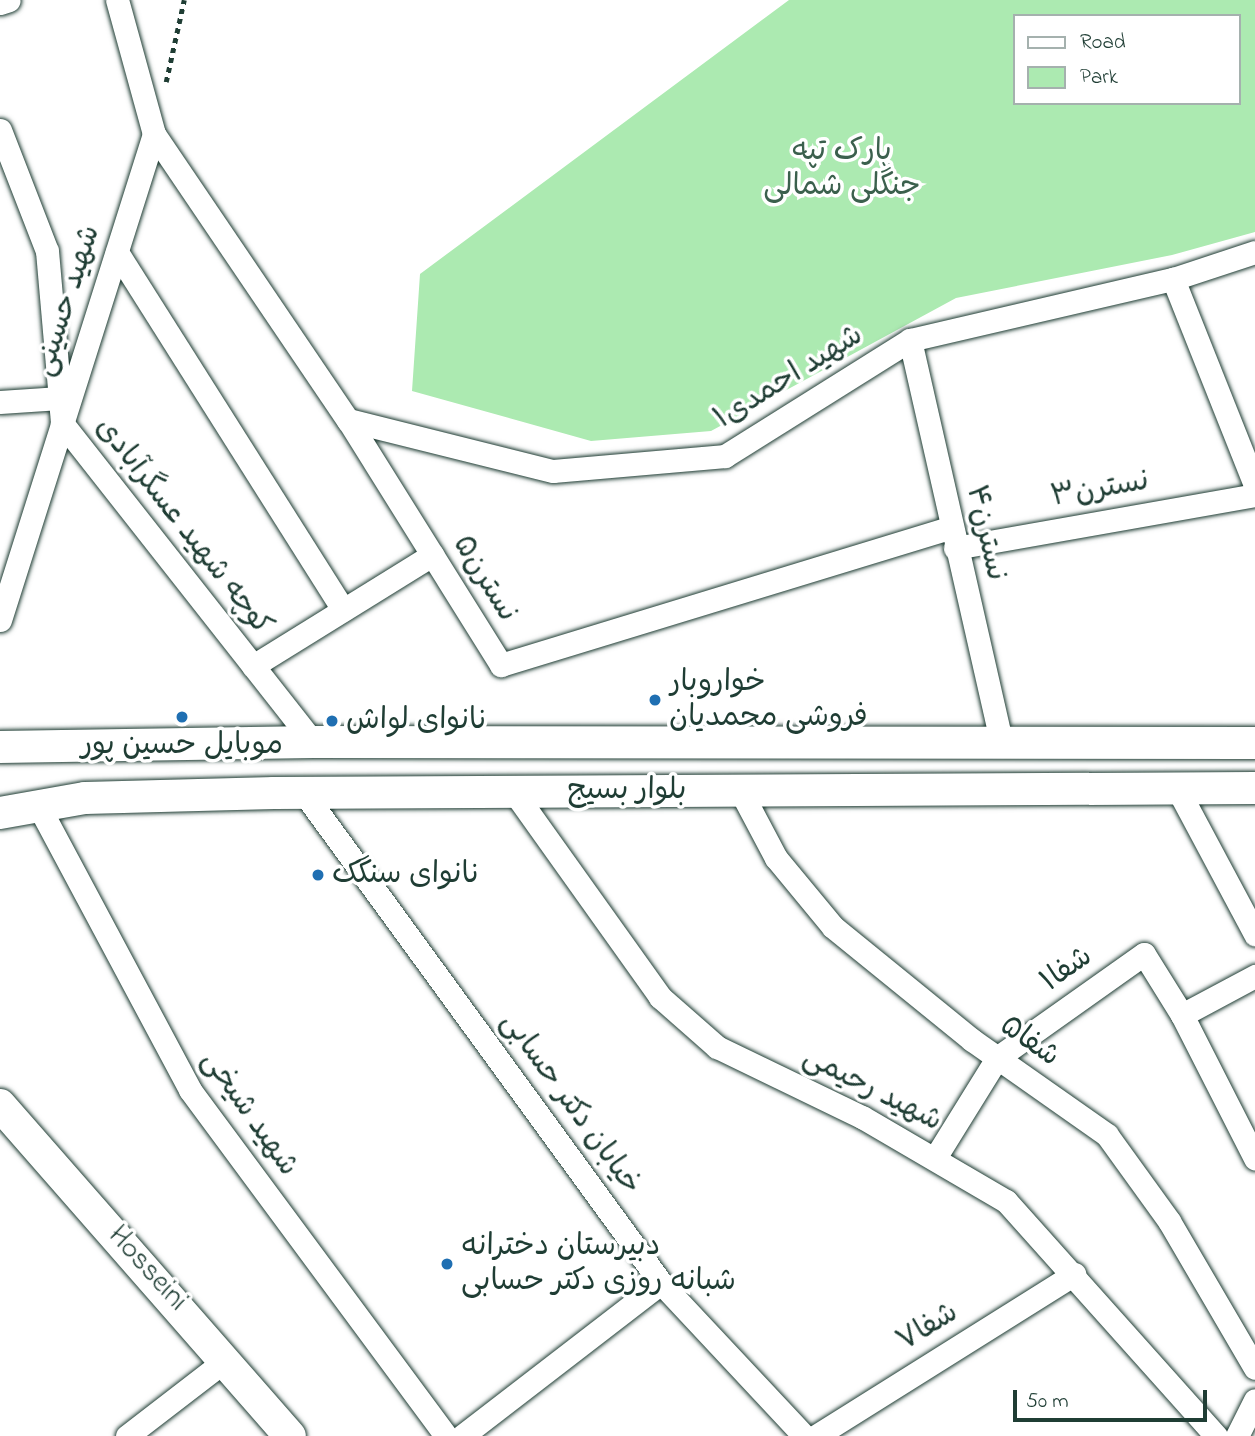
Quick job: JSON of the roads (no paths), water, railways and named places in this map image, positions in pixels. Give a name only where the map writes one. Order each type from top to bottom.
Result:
[{"type":"main road","name":"بلوار بسیج","points":[[0,747],[313,742],[1001,740],[1255,743]]},
{"type":"main road","name":"بلوار بسیج","points":[[0,813],[85,797],[304,793],[1255,788]]},
{"type":"main road","name":"Hosseini","points":[[0,1105],[227,1359],[290,1436]]},
{"type":"street","points":[[0,3],[9,0]]},
{"type":"street","points":[[117,0],[154,134]]},
{"type":"street","name":"کوچه شهید عسگرآبادی","points":[[0,130],[47,251],[62,423],[313,742]]},
{"type":"street","name":"شهید حسینی","points":[[0,620],[154,134]]},
{"type":"street","name":"نسترن۵","points":[[154,134],[348,420],[501,665],[953,538]]},
{"type":"street","name":"شهید احمدی۱","points":[[348,420],[553,471],[725,456],[910,340],[1173,279],[1255,252]]},
{"type":"street","points":[[117,253],[343,610]]},
{"type":"street","points":[[1173,279],[1255,485]]},
{"type":"street","name":"نسترن۴","points":[[910,340],[1001,740]]},
{"type":"street","points":[[0,402],[60,398]]},
{"type":"street","name":"نسترن۳","points":[[953,538],[1255,495]]},
{"type":"street","points":[[253,666],[432,555]]},
{"type":"street","points":[[1177,788],[1255,934]]},
{"type":"street","name":"شفا۵","points":[[740,790],[776,858],[833,927],[997,1058],[1107,1135],[1170,1221],[1255,1368]]},
{"type":"street","name":"شهید رحیمی","points":[[514,792],[660,997],[718,1047],[862,1117],[1006,1201],[1216,1436]]},
{"type":"street","name":"خیابان دکتر حسابی","points":[[304,793],[661,1283],[804,1436]]},
{"type":"street","name":"شهید شیخی","points":[[38,805],[190,1090],[446,1436]]},
{"type":"street","name":"شفا۱","points":[[935,1158],[997,1058],[1144,954],[1182,1015]]},
{"type":"street","points":[[1255,976],[1182,1015],[1255,1158]]},
{"type":"street","name":"شفا۷","points":[[816,1436],[1074,1274]]},
{"type":"street","points":[[462,1436],[661,1283]]},
{"type":"street","points":[[127,1436],[227,1359]]},
{"type":"street","points":[[1237,1436],[1255,1400]]},
{"type":"place","name":"خواروبار فروشی محمدیان","points":[[655,700]]},
{"type":"place","name":"موبایل حسین پور","points":[[182,717]]},
{"type":"place","name":"نانوای لواش","points":[[332,721]]},
{"type":"place","name":"نانوای سنگک","points":[[318,875]]},
{"type":"place","name":"دبیرستان دخترانه شبانه روزی دکتر حسابی","points":[[447,1264]]},
{"type":"park label","name":"پارک تپه جنگلی شمالی","points":[[842,169]]}]
